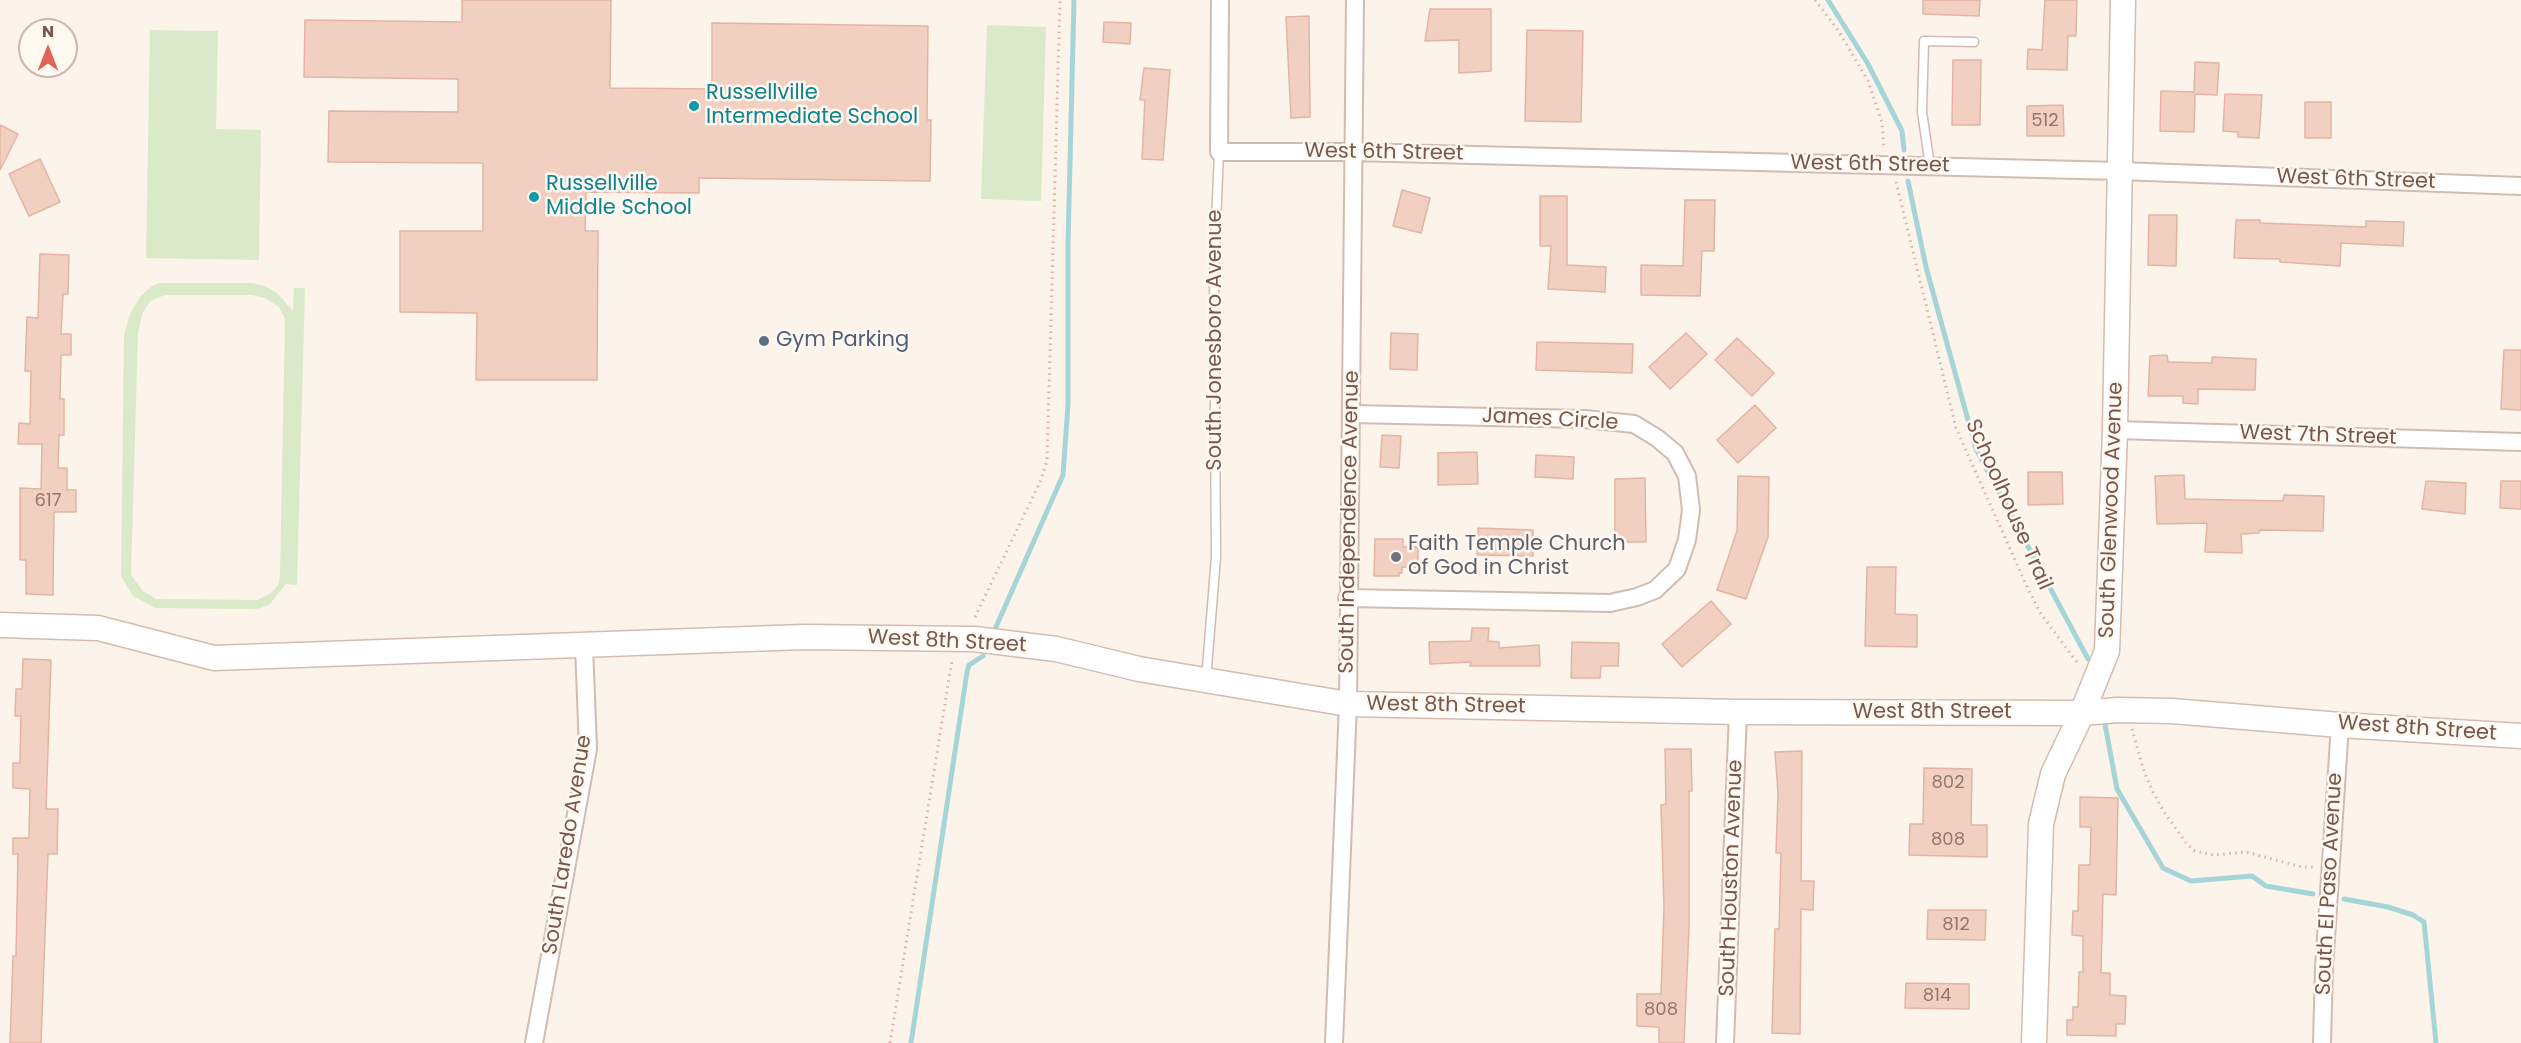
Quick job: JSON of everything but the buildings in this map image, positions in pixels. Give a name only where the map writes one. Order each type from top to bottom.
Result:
[{"type":"street","name":"South Jonesboro Avenue","points":[[1220,0],[1220,152]]},
{"type":"street","name":"South Independence Avenue","points":[[1334,1043],[1348,704],[1347,598],[1351,414],[1354,0]]},
{"type":"street","name":"South Glenwood Avenue","points":[[2034,1043],[2041,824],[2053,774],[2082,713],[2107,651],[2115,430],[2123,0]]},
{"type":"street","name":"West 6th Street","points":[[1220,152],[1353,152],[1930,166],[2521,186]]},
{"type":"street","name":"James Circle","points":[[1347,598],[1610,603],[1637,597],[1655,590],[1677,569],[1687,540],[1691,510],[1687,477],[1675,453],[1657,438],[1634,424],[1585,419],[1351,414]]},
{"type":"street","name":"West 7th Street","points":[[2115,430],[2521,442]]},
{"type":"street","name":"West 8th Street","points":[[0,625],[98,628],[214,658],[804,637],[963,639],[1056,650],[1139,669],[1348,704],[1738,712],[2082,713],[2130,710],[2264,717],[2340,725],[2521,736]]},
{"type":"street","name":"South Laredo Avenue","points":[[534,1043],[588,749],[584,646]]},
{"type":"street","name":"South Houston Avenue","points":[[1725,1043],[1738,712]]},
{"type":"street","name":"South El Paso Avenue","points":[[2322,1043],[2324,968],[2340,725]]},
{"type":"lane","points":[[1930,166],[1922,112],[1924,41],[1974,42]]},
{"type":"lane","name":"South Jonesboro Avenue","points":[[1206,680],[1216,557],[1214,294],[1220,152]]},
{"type":"path","points":[[891,1043],[951,661],[991,588],[1040,482],[1047,461],[1060,0]]},
{"type":"path","name":"Schoolhouse Trail","points":[[1815,0],[1838,30],[1868,81],[1879,112],[1885,150],[1891,166],[1956,428],[2041,614],[2085,672],[2096,678]]},
{"type":"path","points":[[2130,710],[2137,751],[2153,792],[2164,812],[2195,851],[2214,855],[2246,852],[2302,867],[2330,868]]},
{"type":"green space","points":[[987,25],[1046,27],[1041,201],[981,199]]},
{"type":"green space","points":[[150,30],[218,31],[216,129],[261,130],[259,260],[146,258]]},
{"type":"green space","points":[[159,283],[252,283],[265,286],[277,293],[293,311],[294,288],[305,288],[297,585],[286,584],[269,605],[257,609],[155,608],[133,596],[121,576],[124,335],[130,314],[140,297]],"holes":[[[165,295],[252,295],[265,298],[279,307],[285,319],[278,585],[271,593],[257,600],[156,599],[143,591],[131,575],[138,333],[142,314],[150,301]]]},
{"type":"waterway","points":[[996,627],[1063,475],[1068,405],[1068,243],[1074,0]]},
{"type":"waterway","points":[[1828,0],[1868,64],[1902,131],[1904,150]]},
{"type":"waterway","points":[[1908,181],[1926,267],[1976,449],[2088,659]]},
{"type":"waterway","points":[[911,1043],[967,672],[969,665],[983,656]]},
{"type":"waterway","points":[[2105,724],[2117,789],[2163,868],[2191,881],[2252,876],[2266,886],[2313,894]]},
{"type":"waterway","points":[[2344,899],[2388,907],[2413,915],[2424,922],[2436,1043]]},
{"type":"place","name":"Russellville Intermediate School","points":[[694,106]]},
{"type":"place","name":"Russellville Middle School","points":[[534,197]]},
{"type":"place","name":"Gym Parking","points":[[764,341]]},
{"type":"place","name":"Faith Temple Church of God in Christ","points":[[1396,557]]}]
